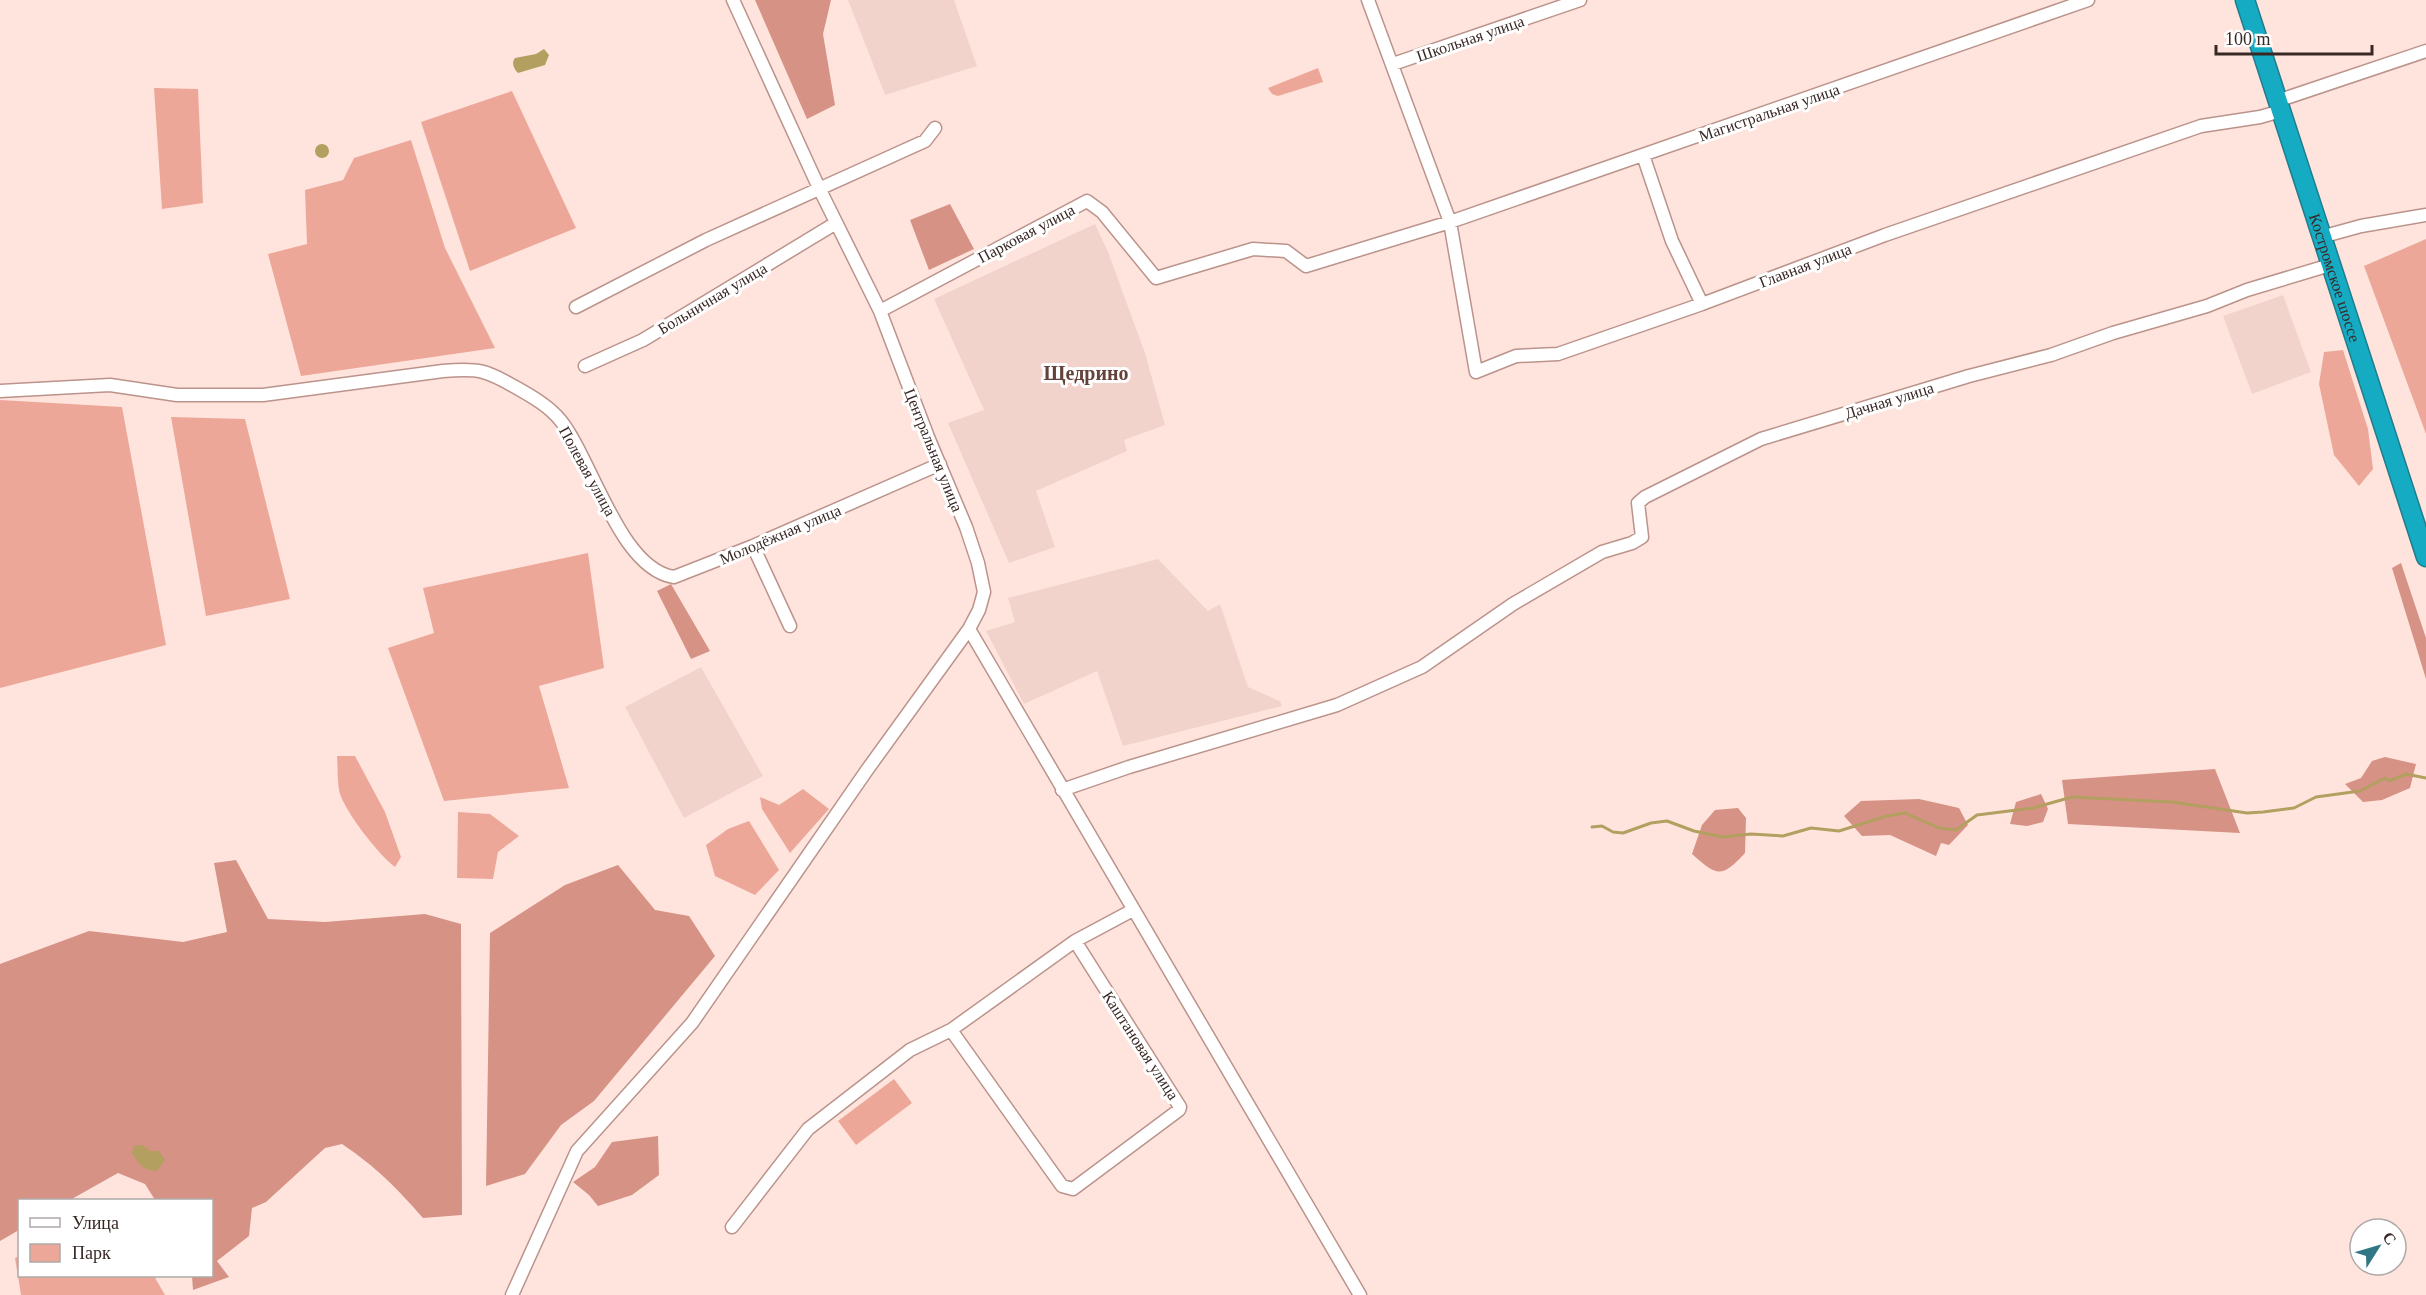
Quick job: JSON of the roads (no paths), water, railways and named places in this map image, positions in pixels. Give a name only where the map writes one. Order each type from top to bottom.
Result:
[{"type":"highway","name":"Костромское шоссе","points":[[2245,0],[2426,556]]},
{"type":"street","name":"Центральная улица","points":[[512,1295],[577,1151],[692,1023],[793,876],[969,629],[979,610],[984,592],[978,563],[880,311],[819,188],[733,0]]},
{"type":"street","points":[[1368,0],[1450,222]]},
{"type":"street","name":"Школьная улица","points":[[1393,64],[1580,0]]},
{"type":"street","name":"Магистральная улица","points":[[1253,249],[1286,251],[1306,266],[1450,222],[2088,0]]},
{"type":"street","name":"Главная улица","points":[[1450,222],[1476,372],[1516,356],[1558,354],[1702,304],[1885,235],[2201,126],[2260,117],[2279,106],[2426,51]]},
{"type":"street","points":[[576,307],[706,240],[925,141],[935,128]]},
{"type":"street","points":[[1643,155],[1672,241],[1702,304]]},
{"type":"street","name":"Парковая улица","points":[[880,311],[1086,201],[1102,212],[1156,278],[1253,249]]},
{"type":"street","points":[[2321,237],[2361,226],[2426,215]]},
{"type":"street","name":"Больничная улица","points":[[585,366],[643,340],[836,223]]},
{"type":"street","name":"Дачная улица","points":[[1062,790],[1129,766],[1337,705],[1422,667],[1505,609],[1602,552],[1632,543],[1642,537],[1638,503],[1645,497],[1761,439],[1969,376],[2051,355],[2113,333],[2207,306],[2247,290],[2330,265]]},
{"type":"street","name":"Полевая улица","points":[[0,391],[110,385],[177,395],[263,395],[443,371],[471,369],[493,374],[550,410],[561,422],[628,543]]},
{"type":"street","name":"Молодёжная улица","points":[[628,543],[650,568],[664,576],[674,577],[753,546],[940,464]]},
{"type":"street","points":[[753,546],[784,618],[790,626]]},
{"type":"street","points":[[969,629],[1360,1295]]},
{"type":"street","points":[[732,1227],[808,1128],[910,1050],[951,1030],[1075,940],[1133,910]]},
{"type":"street","name":"Каштановая улица","points":[[951,1030],[1062,1186],[1073,1189],[1180,1107],[1075,940]]},
{"type":"waterway","points":[[1592,827],[1602,826],[1613,832],[1623,833],[1651,823],[1667,821],[1694,831],[1722,837],[1751,834],[1783,836],[1811,828],[1839,831],[1887,816],[1905,813],[1939,828],[1956,830],[1977,815],[2033,808],[2072,797],[2172,802],[2247,813],[2294,808],[2316,797],[2360,791],[2385,778],[2389,781],[2406,774],[2426,778]]},
{"type":"district","name":"Щедрино","points":[[1086,373]]}]
